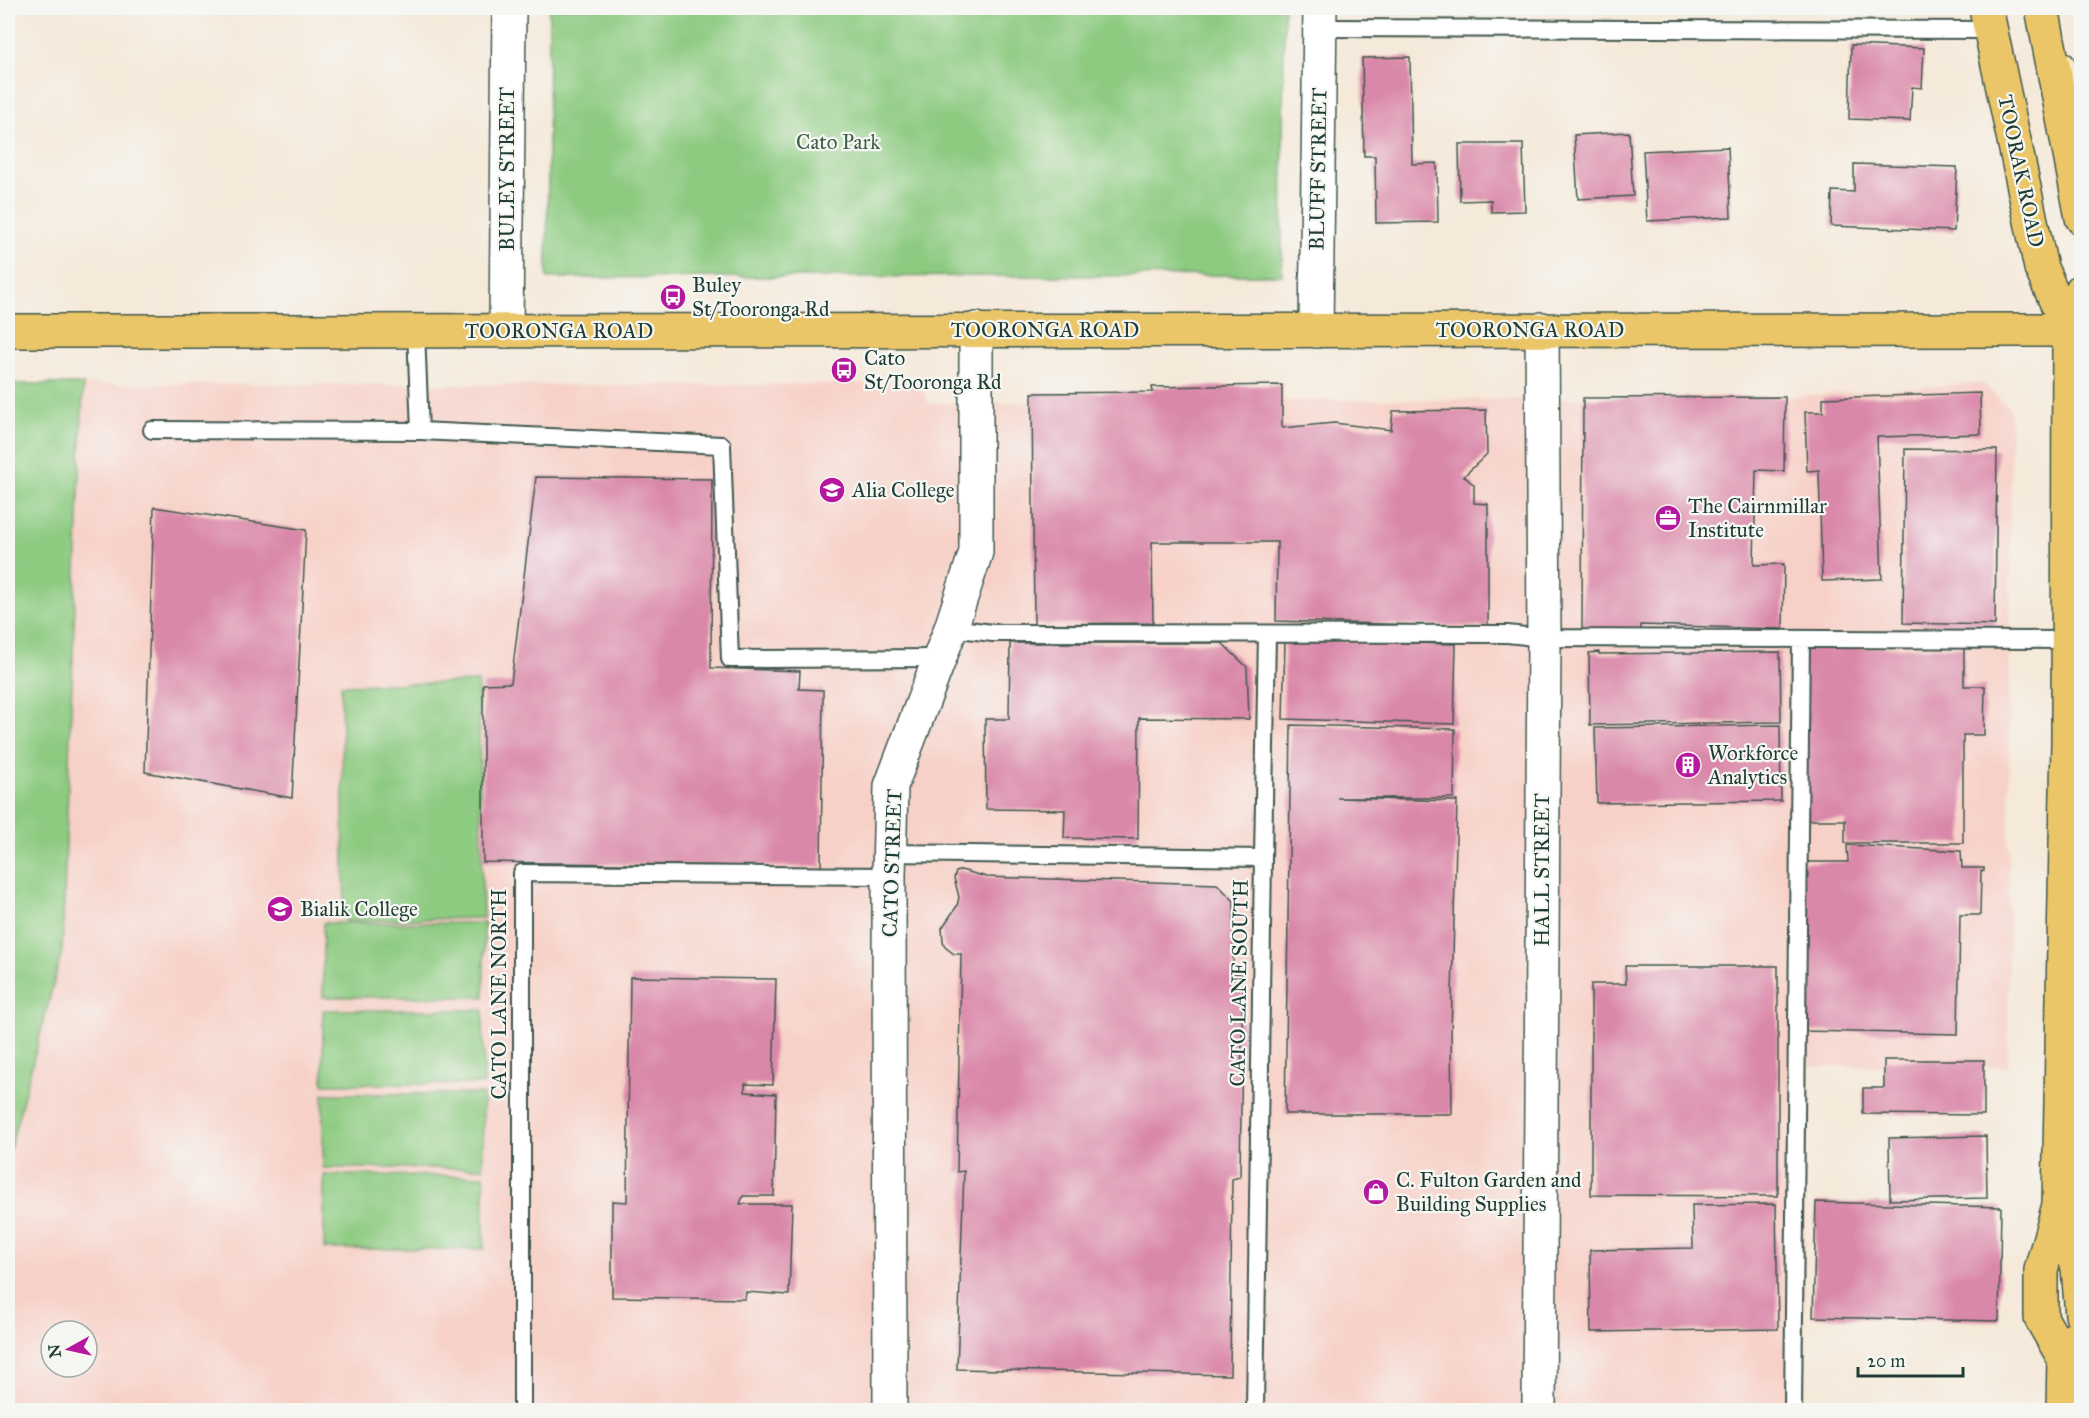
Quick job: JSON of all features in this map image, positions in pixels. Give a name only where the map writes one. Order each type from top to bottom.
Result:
[{"type":"main road","points":[[2042,8],[2052,50],[2082,218]]},
{"type":"main road","name":"TOORAK ROAD","points":[[1988,19],[2041,268],[2075,330]]},
{"type":"main road","points":[[2052,50],[2082,116]]},
{"type":"main road","name":"TOORAK ROAD","points":[[2073,1361],[2041,1318],[2041,1270],[2059,1205],[2072,1058],[2068,640],[2075,330],[2082,290]]},
{"type":"main road","name":"TOORONGA ROAD","points":[[8,331],[2075,330]]},
{"type":"main road","name":"TOORAK ROAD","points":[[2059,1205],[2078,1268],[2082,1315]]},
{"type":"main road","points":[[2063,1410],[2082,1324]]},
{"type":"street","name":"BULEY STREET","points":[[506,331],[509,8]]},
{"type":"street","name":"BLUFF STREET","points":[[1316,331],[1320,18]]},
{"type":"street","name":"CATO STREET","points":[[890,1410],[889,864],[891,786],[951,628],[976,552],[976,329]]},
{"type":"street","name":"HALL STREET","points":[[1539,1410],[1544,638],[1542,329]]},
{"type":"lane","points":[[1320,18],[1988,19]]},
{"type":"lane","points":[[416,331],[420,431]]},
{"type":"lane","points":[[152,430],[420,431],[722,445],[730,659],[940,658]]},
{"type":"lane","points":[[951,628],[993,633],[1507,634],[1544,638],[2068,640]]},
{"type":"lane","points":[[1263,858],[1267,634]]},
{"type":"lane","points":[[1793,1410],[1801,639]]},
{"type":"lane","name":"CATO LANE SOUTH","points":[[889,864],[1263,858],[1255,1410]]},
{"type":"lane","name":"CATO LANE NORTH","points":[[522,1410],[522,873],[889,864]]},
{"type":"shaded area","points":[[909,383],[924,393],[929,403],[1785,397],[1983,383],[2011,410],[2008,1067],[1806,1066],[1803,1410],[8,1410],[8,1156],[62,951],[83,384]]},
{"type":"green space","name":"Cato Park","points":[[549,8],[1284,8],[1282,275],[547,278]]},
{"type":"green space","points":[[8,384],[83,384],[62,951],[8,1156]]},
{"type":"green space","points":[[478,682],[483,918],[345,921],[341,685]]},
{"type":"green space","points":[[323,923],[484,923],[484,997],[323,997]]},
{"type":"green space","points":[[323,1010],[483,1010],[484,1084],[323,1084]]},
{"type":"green space","points":[[323,1094],[483,1094],[483,1168],[323,1168]]},
{"type":"green space","points":[[324,1175],[484,1176],[484,1249],[324,1249]]},
{"type":"building","points":[[1851,45],[1924,48],[1922,88],[1912,87],[1910,121],[1849,119]]},
{"type":"building","points":[[1410,57],[1412,164],[1437,163],[1438,222],[1376,223],[1375,156],[1364,156],[1362,58]]},
{"type":"building","points":[[1629,132],[1633,196],[1578,199],[1574,135]]},
{"type":"building","points":[[1459,144],[1523,144],[1525,211],[1491,212],[1491,200],[1460,201]]},
{"type":"building","points":[[1728,147],[1731,217],[1647,221],[1643,151]]},
{"type":"building","points":[[1854,164],[1957,167],[1954,231],[1831,226],[1832,191],[1854,192]]},
{"type":"building","points":[[1282,385],[1282,428],[1334,423],[1391,430],[1393,411],[1486,410],[1487,454],[1464,476],[1474,485],[1474,503],[1488,504],[1488,627],[1276,621],[1277,542],[1152,542],[1153,623],[1034,624],[1032,393],[1153,392],[1152,387]]},
{"type":"building","points":[[1980,393],[1981,434],[1877,437],[1882,579],[1822,581],[1819,470],[1807,471],[1805,412],[1823,412],[1823,398]]},
{"type":"building","name":"The Cairnmillar Institute","points":[[1785,397],[1784,471],[1756,470],[1754,565],[1784,564],[1783,629],[1641,625],[1641,631],[1582,631],[1583,398]]},
{"type":"building","points":[[1905,449],[1997,450],[1995,625],[1903,623]]},
{"type":"building","points":[[536,477],[712,479],[711,668],[800,671],[799,689],[823,690],[821,867],[483,862],[483,684],[511,683]]},
{"type":"building","points":[[154,507],[306,530],[292,798],[145,772]]},
{"type":"building","points":[[1285,640],[1456,644],[1454,724],[1283,719]]},
{"type":"building","points":[[1010,643],[1222,643],[1247,667],[1249,719],[1139,718],[1138,839],[1064,838],[1065,810],[986,809],[985,719],[1009,719]]},
{"type":"building","points":[[1964,647],[1964,686],[1985,686],[1984,735],[1963,735],[1963,843],[1845,843],[1845,820],[1804,820],[1803,648]]},
{"type":"building","points":[[1599,652],[1599,654],[1780,652],[1781,722],[1590,725],[1589,653]]},
{"type":"building","points":[[1291,725],[1455,729],[1454,798],[1337,798],[1457,801],[1451,1035],[1452,1114],[1285,1114]]},
{"type":"building","name":"Workforce Analytics","points":[[1780,725],[1781,801],[1597,803],[1595,728]]},
{"type":"building","points":[[1847,845],[1961,851],[1962,868],[1984,868],[1984,871],[1981,871],[1980,915],[1960,915],[1958,1034],[1801,1031],[1803,862],[1848,862]]},
{"type":"building","points":[[961,870],[987,877],[1217,884],[1234,901],[1233,973],[1243,975],[1240,1177],[1232,1179],[1230,1375],[957,1369],[964,1171],[957,1172],[961,954],[954,954],[945,947],[942,928],[957,906],[959,897],[954,878],[956,872]]},
{"type":"building","points":[[1625,966],[1778,966],[1778,1196],[1591,1195],[1591,984],[1626,984]]},
{"type":"building","points":[[630,977],[776,979],[773,1085],[745,1084],[745,1092],[776,1094],[774,1196],[743,1196],[740,1204],[792,1204],[789,1295],[746,1292],[745,1299],[612,1297],[612,1201],[627,1202]]},
{"type":"building","points":[[1884,1060],[1984,1060],[1984,1115],[1863,1114],[1863,1088],[1884,1088]]},
{"type":"building","points":[[1986,1136],[1987,1198],[1890,1200],[1889,1138]]},
{"type":"building","points":[[1816,1202],[2001,1207],[1999,1321],[1813,1317]]},
{"type":"building","points":[[1776,1204],[1778,1329],[1591,1332],[1590,1250],[1693,1248],[1692,1205]]},
{"type":"place","name":"Buley St/Tooronga Rd","points":[[673,297]]},
{"type":"place","name":"Cato St/Tooronga Rd","points":[[844,370]]},
{"type":"place","name":"Alia College","points":[[832,490]]},
{"type":"place","name":"The Cairnmillar Institute","points":[[1668,518]]},
{"type":"place","name":"Workforce Analytics","points":[[1688,765]]},
{"type":"place","name":"Bialik College","points":[[280,909]]},
{"type":"place","name":"C. Fulton Garden and Building Supplies","points":[[1376,1192]]}]
